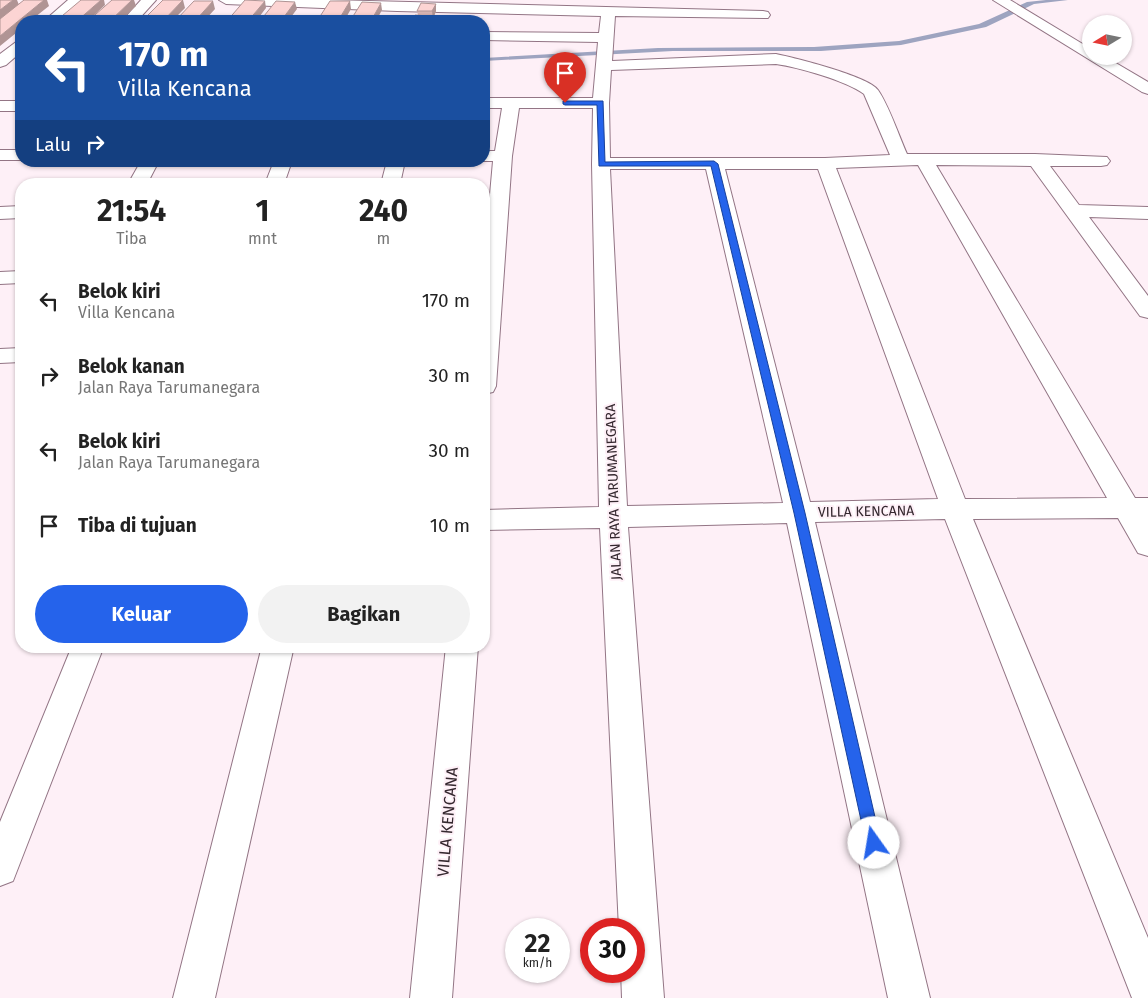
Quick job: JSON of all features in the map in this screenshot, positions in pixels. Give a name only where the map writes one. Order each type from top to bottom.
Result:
[{"type":"street","points":[[59,15],[78,0]]},
{"type":"street","points":[[135,15],[149,0]]},
{"type":"street","points":[[226,0],[310,9],[361,2],[397,7],[763,15]]},
{"type":"street","points":[[222,14],[232,0]]},
{"type":"street","points":[[1003,2],[1082,50]]},
{"type":"street","points":[[394,15],[397,7]]},
{"type":"street","name":"JALAN RAYA TARUMANEGARA","points":[[608,12],[601,102],[601,164],[613,516],[643,998]]},
{"type":"street","points":[[490,37],[606,53],[788,61],[852,81],[870,92],[901,160]]},
{"type":"street","points":[[0,63],[15,50]]},
{"type":"street","points":[[0,63],[15,64]]},
{"type":"street","points":[[1107,65],[1148,89]]},
{"type":"street","points":[[490,103],[601,102]]},
{"type":"street","points":[[490,233],[493,156],[511,103]]},
{"type":"street","points":[[0,106],[15,106]]},
{"type":"street","points":[[0,155],[15,155]]},
{"type":"street","points":[[924,159],[1138,508],[1148,545]]},
{"type":"street","points":[[601,164],[825,163],[924,159],[1101,161]]},
{"type":"street","points":[[1035,159],[1148,311]]},
{"type":"street","points":[[825,163],[955,509],[1148,987]]},
{"type":"street","points":[[714,164],[799,513],[909,998]]},
{"type":"street","points":[[140,178],[147,167]]},
{"type":"street","points":[[1075,211],[1148,213]]},
{"type":"street","points":[[0,213],[15,212]]},
{"type":"street","points":[[0,278],[15,278]]},
{"type":"street","points":[[0,356],[15,355]]},
{"type":"street","name":"VILLA KENCANA","points":[[490,520],[955,509],[1138,508]]},
{"type":"street","points":[[0,868],[85,653]]},
{"type":"street","points":[[194,998],[276,653]]},
{"type":"street","name":"VILLA KENCANA","points":[[431,998],[461,653]]},
{"type":"water","points":[[1068,0],[1034,4],[986,27],[901,45],[821,51],[673,51],[490,61],[490,58],[658,48],[814,47],[899,41],[979,24],[1027,2]]},
{"type":"building","points":[[0,0],[13,0],[0,10]]},
{"type":"building","points":[[24,0],[44,0],[26,15],[15,15],[15,24],[0,36],[0,19]]},
{"type":"building","points":[[81,0],[101,0],[84,15],[63,15]]},
{"type":"building","points":[[112,0],[132,0],[116,15],[95,15]]},
{"type":"building","points":[[163,0],[183,0],[169,15],[148,15]]},
{"type":"building","points":[[245,0],[265,1],[253,15],[232,15]]},
{"type":"building","points":[[194,1],[213,1],[200,15],[181,15]]},
{"type":"building","points":[[276,1],[295,2],[285,15],[265,15]]},
{"type":"building","points":[[330,1],[350,1],[342,15],[321,15]]},
{"type":"building","points":[[362,2],[381,3],[374,15],[354,15]]},
{"type":"building","points":[[421,3],[436,4],[432,11],[417,11]]},
{"type":"route","points":[[565,103],[601,102],[601,164],[714,164],[799,513],[874,843]]}]
